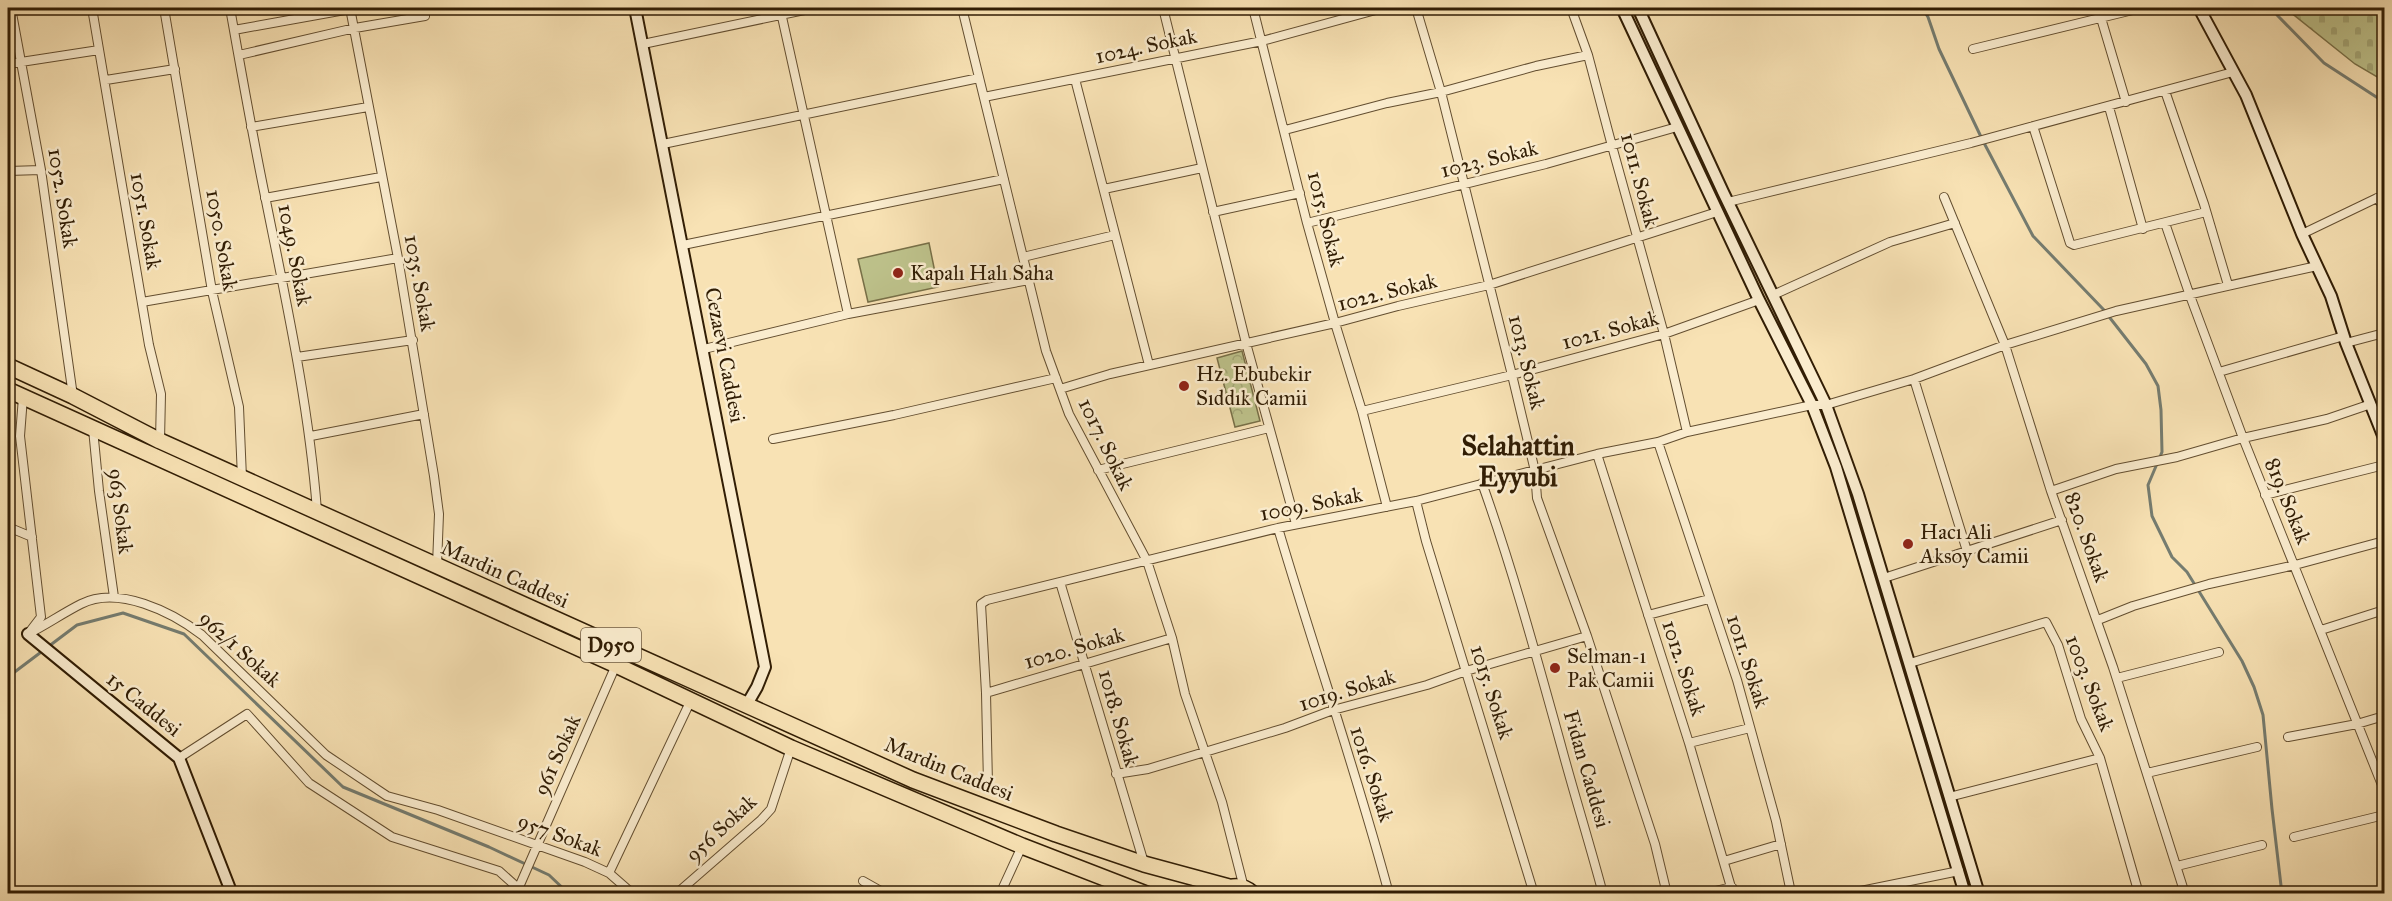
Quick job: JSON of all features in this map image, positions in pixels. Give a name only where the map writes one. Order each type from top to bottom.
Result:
[{"type":"highway","name":"Mardin Caddesi","points":[[8,366],[73,396],[160,441],[913,780],[1056,834],[1144,864],[1242,891]]},
{"type":"highway","name":"Mardin Caddesi","points":[[8,390],[616,665],[791,748],[1022,846],[1146,894]]},
{"type":"street","name":"1052. Sokak","points":[[11,8],[41,170],[73,396]]},
{"type":"street","name":"1051. Sokak","points":[[92,8],[142,302],[161,394],[160,441]]},
{"type":"street","points":[[164,9],[183,8]]},
{"type":"street","name":"1049. Sokak","points":[[230,8],[251,127],[283,278],[311,436],[317,512]]},
{"type":"street","points":[[234,30],[352,8]]},
{"type":"street","name":"1035. Sokak","points":[[352,8],[381,177],[398,258],[440,514],[436,566]]},
{"type":"street","name":"Cezaevi Caddesi","points":[[635,8],[765,667],[758,687],[746,706]]},
{"type":"street","points":[[643,44],[781,11],[814,8]]},
{"type":"street","points":[[962,9],[976,8]]},
{"type":"street","points":[[1163,8],[1246,343],[1296,524]]},
{"type":"street","name":"1015. Sokak","points":[[1253,8],[1308,223],[1362,411],[1386,507]]},
{"type":"street","name":"1024. Sokak","points":[[984,98],[1262,41],[1383,8]]},
{"type":"street","name":"1013. Sokak","points":[[1416,8],[1441,92],[1512,375],[1535,471],[1537,498],[1587,636],[1655,844],[1667,894]]},
{"type":"street","name":"1011. Sokak","points":[[1570,8],[1588,55],[1664,334],[1687,432]]},
{"type":"street","points":[[1622,8],[1759,300],[1812,405],[1843,490],[1965,894]]},
{"type":"street","points":[[1638,8],[1826,405],[1858,494],[1979,894]]},
{"type":"street","points":[[1972,49],[2099,12],[2141,8]]},
{"type":"street","points":[[2199,8],[2246,95],[2302,234],[2331,296],[2345,339],[2385,438]]},
{"type":"street","name":"1050. Sokak","points":[[164,9],[212,291],[239,407],[242,478]]},
{"type":"street","name":"1017. Sokak","points":[[962,9],[1046,351],[1069,414],[1147,561],[1172,638],[1185,693],[1222,802],[1242,891]]},
{"type":"street","points":[[781,11],[848,314]]},
{"type":"street","points":[[2099,12],[2126,102]]},
{"type":"street","points":[[239,55],[355,28],[425,16]]},
{"type":"street","points":[[8,64],[99,50]]},
{"type":"street","points":[[1286,130],[1536,66],[1588,55]]},
{"type":"street","points":[[106,80],[175,69]]},
{"type":"street","points":[[1728,202],[1971,143],[1990,136],[2165,92],[2234,72]]},
{"type":"street","points":[[663,144],[979,78]]},
{"type":"street","points":[[1075,79],[1149,365]]},
{"type":"street","points":[[2165,92],[2228,285]]},
{"type":"street","points":[[251,127],[368,106]]},
{"type":"street","points":[[2109,106],[2143,229]]},
{"type":"street","points":[[2033,126],[2070,243],[2074,245],[2206,212]]},
{"type":"street","name":"1023. Sokak","points":[[1308,223],[1612,146],[1677,127]]},
{"type":"street","points":[[1104,189],[1202,168]]},
{"type":"street","points":[[8,171],[41,170]]},
{"type":"street","points":[[266,198],[381,177]]},
{"type":"street","points":[[683,245],[1004,179]]},
{"type":"street","points":[[1213,212],[1300,192]]},
{"type":"street","name":"820. Sokak","points":[[1944,197],[2005,345],[2051,491],[2098,620],[2185,894]]},
{"type":"street","points":[[2302,234],[2381,197],[2385,207]]},
{"type":"street","name":"1022. Sokak","points":[[1060,389],[1110,374],[1489,285],[1717,212]]},
{"type":"street","points":[[1773,295],[1890,242],[1955,223]]},
{"type":"street","name":"819. Sokak","points":[[2165,223],[2188,293],[2265,495],[2385,790]]},
{"type":"street","points":[[1023,257],[1115,235]]},
{"type":"street","points":[[142,302],[398,258]]},
{"type":"street","name":"1009. Sokak","points":[[988,784],[981,604],[987,600],[1278,528],[1416,501],[1597,454],[1658,442],[1687,432],[1812,405],[1826,405],[1914,379],[2005,345],[2116,310],[2317,266]]},
{"type":"street","points":[[704,349],[848,314],[1029,280]]},
{"type":"street","name":"1021. Sokak","points":[[1362,411],[1512,375],[1664,334],[1759,300]]},
{"type":"street","points":[[2219,372],[2345,339],[2385,333]]},
{"type":"street","points":[[297,357],[412,340]]},
{"type":"street","points":[[773,439],[894,415],[1056,378]]},
{"type":"street","points":[[1914,379],[1967,551]]},
{"type":"street","points":[[23,397],[20,436],[42,618],[28,634]]},
{"type":"street","points":[[2051,491],[2116,469],[2177,457],[2243,438],[2327,419],[2371,404]]},
{"type":"street","points":[[311,436],[424,414]]},
{"type":"street","points":[[1098,470],[1269,428]]},
{"type":"street","name":"963 Sokak","points":[[93,429],[114,597]]},
{"type":"street","name":"1011. Sokak","points":[[1658,442],[1737,680],[1793,894]]},
{"type":"street","name":"1012. Sokak","points":[[1597,454],[1689,743],[1732,890]]},
{"type":"street","points":[[2265,495],[2385,465]]},
{"type":"street","name":"Fidan Caddesi","points":[[1482,483],[1503,540],[1567,768],[1584,819],[1603,894]]},
{"type":"street","name":"1015. Sokak","points":[[1416,501],[1426,541],[1534,894]]},
{"type":"street","points":[[1884,578],[2061,520]]},
{"type":"street","points":[[8,527],[32,537]]},
{"type":"street","name":"1016. Sokak","points":[[1278,528],[1333,711],[1371,824],[1389,894]]},
{"type":"street","points":[[2098,620],[2133,606],[2209,584],[2295,565],[2385,541]]},
{"type":"street","name":"1018. Sokak","points":[[1060,582],[1144,864]]},
{"type":"street","points":[[28,634],[82,603],[114,597]]},
{"type":"street","name":"962/1 Sokak","points":[[114,597],[150,605],[202,635],[326,755]]},
{"type":"street","points":[[1648,615],[1709,598]]},
{"type":"street","points":[[2321,630],[2385,610]]},
{"type":"street","name":"1003. Sokak","points":[[1910,663],[2046,622],[2058,645],[2080,719],[2100,758],[2139,894]]},
{"type":"street","name":"15 Caddesi","points":[[28,634],[179,758],[232,894]]},
{"type":"street","name":"1019. Sokak","points":[[1116,774],[1148,769],[1286,728],[1333,711],[1427,685],[1466,670],[1587,636]]},
{"type":"street","name":"1020. Sokak","points":[[986,693],[1172,638]]},
{"type":"street","points":[[2117,678],[2219,652]]},
{"type":"street","name":"961 Sokak","points":[[519,888],[531,855],[616,665]]},
{"type":"street","name":"957 Sokak","points":[[326,755],[387,796],[438,810],[609,873],[691,700]]},
{"type":"street","points":[[179,758],[247,714],[309,783],[392,837],[499,871],[519,888]]},
{"type":"street","points":[[2288,737],[2357,724],[2385,716]]},
{"type":"street","points":[[1689,743],[1750,728]]},
{"type":"street","points":[[2147,773],[2257,747]]},
{"type":"street","name":"956 Sokak","points":[[676,894],[771,809],[791,748]]},
{"type":"street","points":[[1949,797],[2100,758]]},
{"type":"street","points":[[2294,837],[2385,815]]},
{"type":"street","points":[[1724,861],[1781,844]]},
{"type":"street","points":[[2177,866],[2262,845]]},
{"type":"street","points":[[1000,894],[1022,846]]},
{"type":"street","points":[[1846,894],[1959,871]]},
{"type":"street","points":[[609,873],[633,894]]},
{"type":"street","points":[[863,881],[886,894]]},
{"type":"street","name":"Mardin Caddesi","points":[[1117,881],[1134,894]]},
{"type":"street","points":[[1702,894],[1732,890]]},
{"type":"green space","points":[[2285,8],[2384,8],[2384,81],[2355,64]]},
{"type":"green space","name":"Kapalı Halı Saha","points":[[929,243],[938,287],[868,302],[858,259]]},
{"type":"green space","points":[[1242,351],[1260,421],[1235,427],[1217,358]]},
{"type":"waterway","points":[[1922,8],[1983,141],[2033,236],[2103,309],[2146,364],[2158,386],[2162,452],[2148,485],[2152,516],[2172,557],[2187,572],[2242,661],[2254,687],[2263,715],[2282,894]]},
{"type":"waterway","points":[[2274,8],[2277,15],[2324,63],[2384,102]]},
{"type":"waterway","points":[[8,677],[77,625],[123,613],[184,634],[343,787],[489,847],[549,875],[569,894]]},
{"type":"place","name":"Kapalı Halı Saha","points":[[898,273]]},
{"type":"place","name":"Hz. Ebubekir Sıddık Camii","points":[[1184,386]]},
{"type":"place","name":"Hacı Ali Aksoy Camii","points":[[1908,544]]},
{"type":"place","name":"Selman-ı Pak Camii","points":[[1555,668]]},
{"type":"district","name":"Selahattin Eyyubi","points":[[1518,460]]}]
